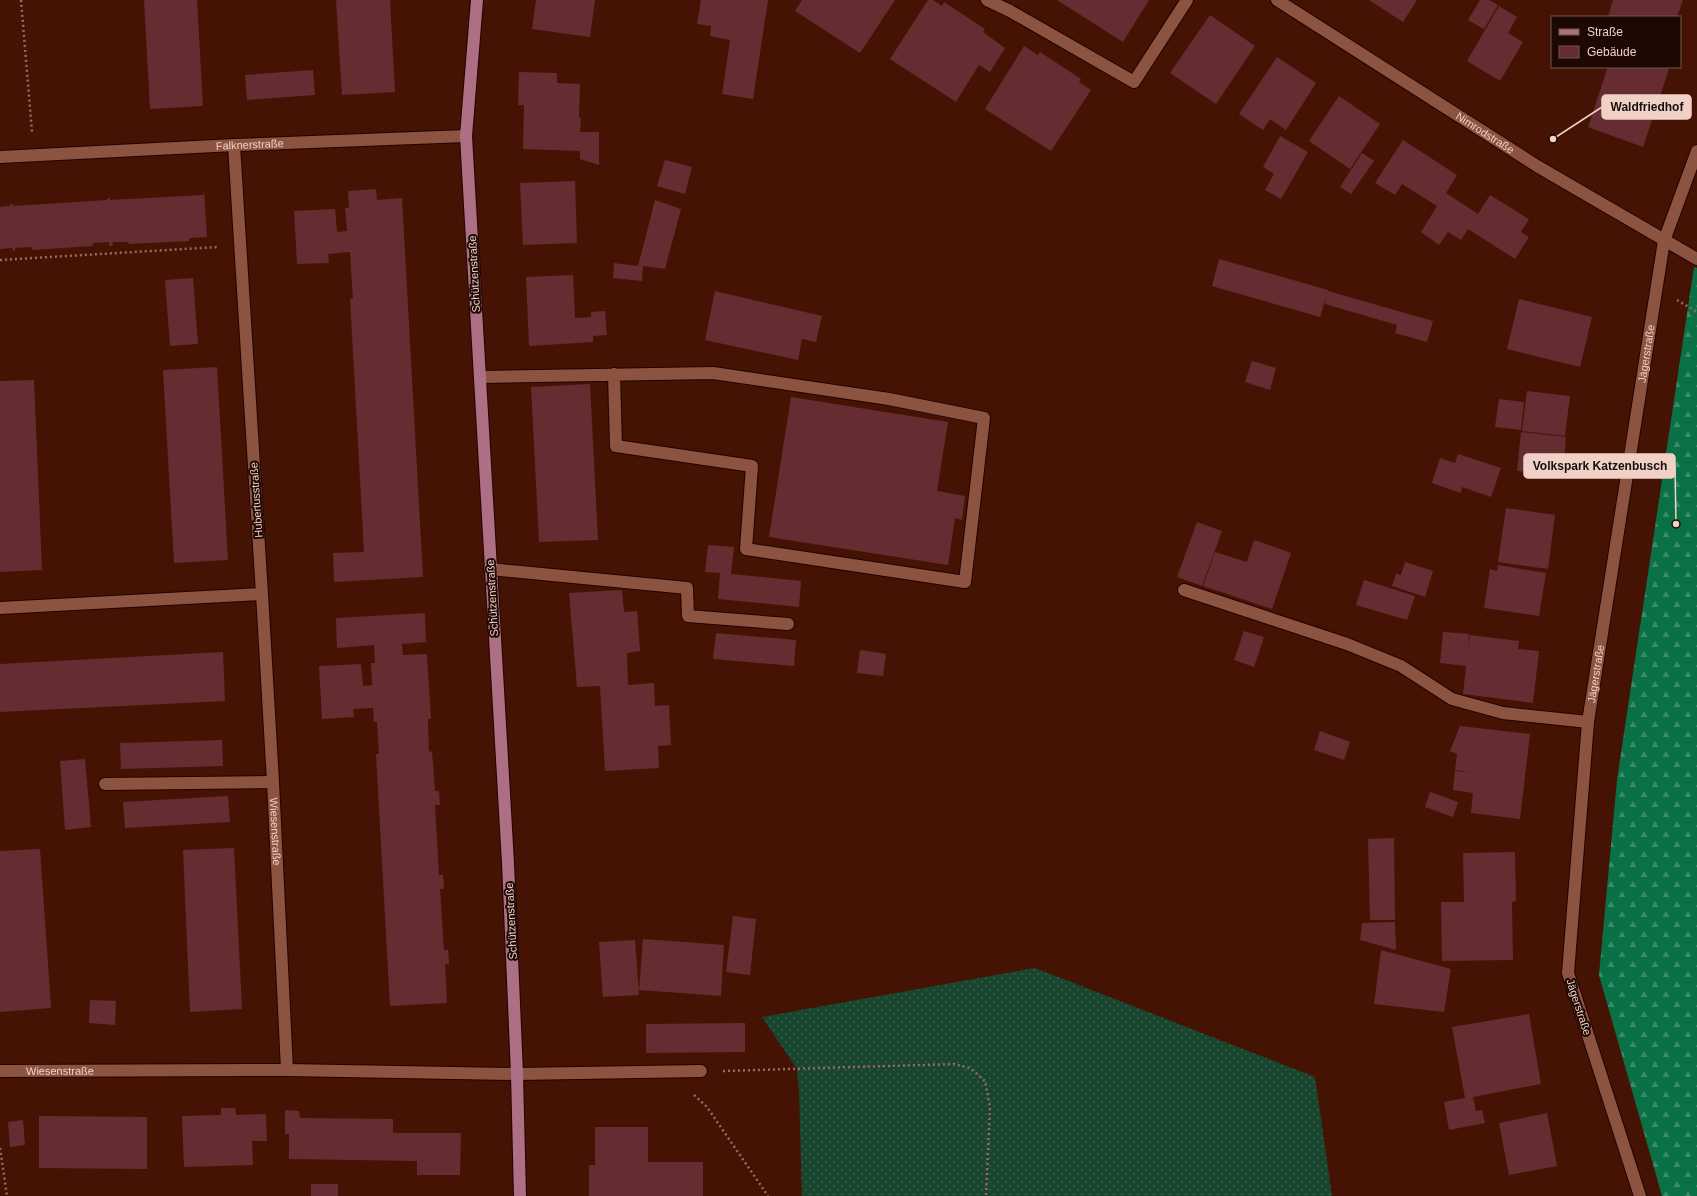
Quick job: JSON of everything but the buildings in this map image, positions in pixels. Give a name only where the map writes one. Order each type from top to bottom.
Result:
[{"type":"main road","name":"Schützenstraße","points":[[478,0],[466,136],[508,863],[518,1074],[520,1196]]},
{"type":"street","points":[[987,0],[1010,11],[1134,82],[1187,0]]},
{"type":"street","name":"Nimrodstraße","points":[[1277,0],[1537,166],[1697,259]]},
{"type":"street","name":"Falknerstraße","points":[[0,157],[33,154],[466,136]]},
{"type":"street","name":"Hubertusstraße","points":[[234,145],[262,594]]},
{"type":"street","name":"Jägerstraße","points":[[1640,1196],[1568,973],[1588,722],[1664,241],[1697,151]]},
{"type":"street","points":[[480,377],[614,374],[713,373],[889,399],[984,418],[966,582],[746,549],[752,466],[616,446],[614,374]]},
{"type":"street","points":[[490,568],[687,588],[688,616],[788,624]]},
{"type":"street","points":[[1184,590],[1347,644],[1401,666],[1452,699],[1503,713],[1588,722]]},
{"type":"street","points":[[0,608],[262,594]]},
{"type":"street","name":"Wiesenstraße","points":[[262,594],[287,1070]]},
{"type":"street","points":[[106,784],[273,782]]},
{"type":"street","name":"Wiesenstraße","points":[[0,1071],[287,1070],[518,1074],[701,1071]]},
{"type":"path","points":[[21,0],[33,154]]},
{"type":"path","points":[[0,260],[240,245]]},
{"type":"path","points":[[701,1071],[954,1064],[970,1068],[986,1081],[990,1107],[986,1196]]},
{"type":"path","points":[[668,1072],[707,1107],[768,1196]]},
{"type":"path","points":[[0,1148],[7,1196]]},
{"type":"green space","points":[[1694,267],[1697,268],[1697,1196],[1662,1196],[1599,975],[1617,780]]},
{"type":"green space","points":[[1035,968],[1315,1077],[1332,1196],[802,1196],[797,1069],[762,1017]]},
{"type":"place","name":"Waldfriedhof","points":[[1553,139]]},
{"type":"place","name":"Volkspark Katzenbusch","points":[[1676,524]]}]
